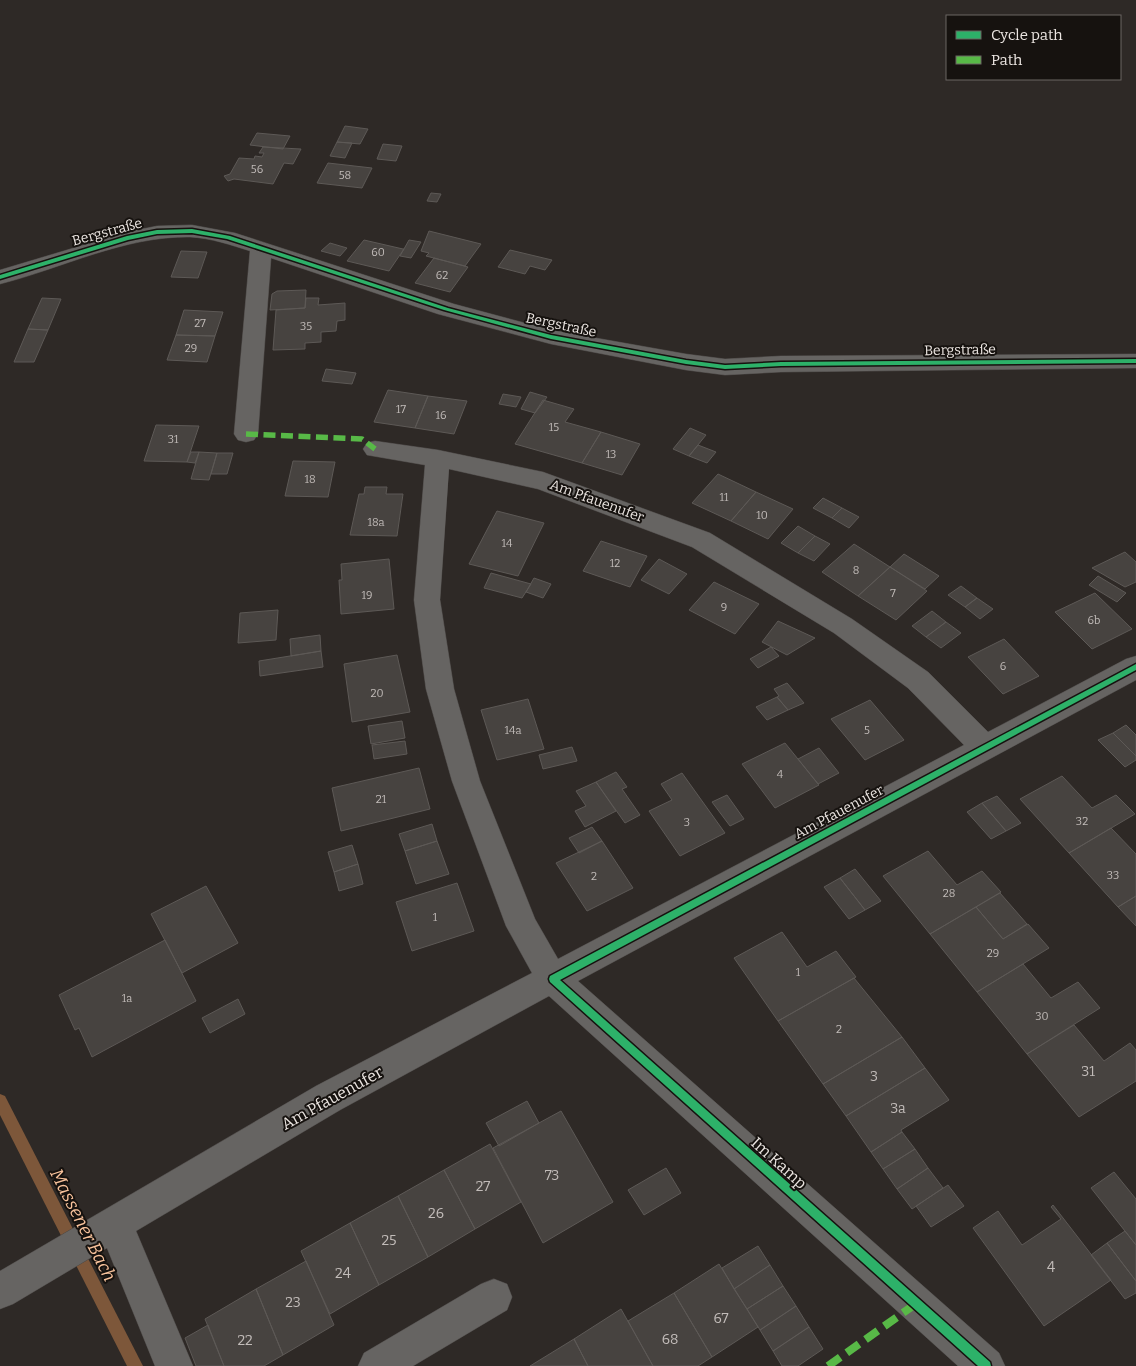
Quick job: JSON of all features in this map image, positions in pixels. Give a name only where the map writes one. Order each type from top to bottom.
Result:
[{"type":"street","name":"Bergstraße","points":[[0,277],[127,238],[157,232],[192,231],[228,237],[261,247],[446,310],[551,337],[686,362],[725,367],[782,364],[1136,361]]},
{"type":"street","points":[[246,434],[261,247]]},
{"type":"street","name":"Am Pfauenufer","points":[[375,449],[438,458],[543,482],[701,540],[843,626],[910,675],[985,748]]},
{"type":"street","points":[[438,458],[427,600],[440,689],[466,780],[522,926],[553,979]]},
{"type":"street","name":"Am Pfauenufer","points":[[0,1292],[328,1098],[1136,667]]},
{"type":"street","name":"Im Kamp","points":[[553,979],[986,1366]]},
{"type":"street","points":[[106,1230],[174,1366]]},
{"type":"street","points":[[378,1366],[494,1297]]},
{"type":"building","points":[[345,126],[368,129],[360,144],[337,142]]},
{"type":"building","points":[[257,133],[290,136],[283,149],[250,145]]},
{"type":"building","points":[[337,142],[352,143],[345,158],[330,156]]},
{"type":"building","points":[[383,144],[402,146],[396,161],[377,159]]},
{"type":"building","points":[[263,147],[301,149],[293,164],[284,163],[273,184],[234,179],[228,181],[224,176],[230,174],[239,158],[254,159],[255,156],[262,157],[264,153],[259,153]]},
{"type":"building","points":[[328,163],[372,168],[362,188],[317,183]]},
{"type":"building","points":[[431,193],[441,194],[437,202],[427,201]]},
{"type":"building","points":[[429,231],[481,244],[465,266],[426,256],[429,253],[421,251]]},
{"type":"building","points":[[364,240],[404,249],[389,271],[347,261]]},
{"type":"building","points":[[409,240],[421,242],[411,258],[400,256]]},
{"type":"building","points":[[330,243],[347,248],[340,256],[321,251]]},
{"type":"building","points":[[510,250],[552,260],[545,270],[530,266],[525,274],[498,267]]},
{"type":"building","points":[[181,251],[207,252],[198,278],[171,277]]},
{"type":"building","points":[[434,258],[468,267],[450,292],[415,283]]},
{"type":"building","points":[[306,290],[305,308],[270,310],[272,294],[277,291]]},
{"type":"building","points":[[42,298],[61,299],[48,330],[28,329]]},
{"type":"building","points":[[306,298],[319,298],[318,305],[345,303],[345,320],[337,321],[336,331],[321,332],[321,342],[305,343],[305,349],[273,350],[276,310],[305,308]]},
{"type":"building","points":[[184,310],[223,312],[215,336],[176,335]]},
{"type":"building","points":[[28,329],[48,330],[34,362],[14,362]]},
{"type":"building","points":[[176,335],[215,336],[207,362],[167,360]]},
{"type":"building","points":[[326,369],[356,373],[352,384],[322,381]]},
{"type":"building","points":[[388,390],[428,396],[415,428],[374,422]]},
{"type":"building","points":[[530,392],[547,397],[535,413],[521,409]]},
{"type":"building","points":[[503,394],[521,397],[516,407],[499,404]]},
{"type":"building","points":[[428,396],[467,401],[454,434],[415,428]]},
{"type":"building","points":[[543,400],[574,409],[565,422],[601,432],[582,463],[515,444]]},
{"type":"building","points":[[156,425],[199,426],[187,462],[144,461]]},
{"type":"building","points":[[690,428],[706,435],[689,456],[673,449]]},
{"type":"building","points":[[601,432],[640,444],[622,475],[582,463]]},
{"type":"building","points":[[698,445],[716,452],[707,463],[689,456]]},
{"type":"building","points":[[191,452],[199,452],[195,463],[187,462]]},
{"type":"building","points":[[199,452],[217,453],[209,480],[191,479]]},
{"type":"building","points":[[217,453],[233,453],[227,474],[211,474]]},
{"type":"building","points":[[293,461],[335,462],[328,497],[285,496]]},
{"type":"building","points":[[718,474],[756,492],[731,521],[692,503]]},
{"type":"building","points":[[365,487],[387,487],[386,494],[403,494],[397,536],[350,535],[359,494],[364,494]]},
{"type":"building","points":[[756,492],[793,509],[768,539],[731,521]]},
{"type":"building","points":[[823,498],[842,508],[832,518],[813,508]]},
{"type":"building","points":[[842,508],[859,517],[849,528],[832,518]]},
{"type":"building","points":[[497,511],[544,523],[518,576],[469,564]]},
{"type":"building","points":[[798,526],[815,536],[798,553],[781,543]]},
{"type":"building","points":[[815,536],[830,544],[814,561],[798,553]]},
{"type":"building","points":[[601,541],[647,556],[630,587],[583,571]]},
{"type":"building","points":[[854,544],[890,567],[858,596],[822,572]]},
{"type":"building","points":[[1125,552],[1136,562],[1136,582],[1125,587],[1092,568]]},
{"type":"building","points":[[904,554],[939,576],[925,589],[890,567]]},
{"type":"building","points":[[389,559],[394,609],[341,614],[339,580],[342,580],[341,564]]},
{"type":"building","points":[[659,559],[687,574],[669,594],[641,580]]},
{"type":"building","points":[[890,567],[927,591],[896,620],[858,596]]},
{"type":"building","points":[[491,573],[531,584],[522,598],[484,588]]},
{"type":"building","points":[[1098,576],[1126,593],[1117,602],[1089,585]]},
{"type":"building","points":[[534,578],[551,584],[543,598],[526,592]]},
{"type":"building","points":[[714,582],[759,604],[735,634],[689,610]]},
{"type":"building","points":[[961,586],[977,598],[965,607],[948,595]]},
{"type":"building","points":[[1095,593],[1132,629],[1092,649],[1055,612]]},
{"type":"building","points":[[977,598],[993,609],[980,619],[965,607]]},
{"type":"building","points":[[278,610],[276,640],[238,643],[240,613]]},
{"type":"building","points":[[932,611],[946,622],[926,637],[912,626]]},
{"type":"building","points":[[778,621],[815,638],[787,655],[762,642]]},
{"type":"building","points":[[946,622],[961,633],[941,648],[926,637]]},
{"type":"building","points":[[320,635],[321,651],[291,656],[290,639]]},
{"type":"building","points":[[1004,639],[1039,676],[1003,694],[968,657]]},
{"type":"building","points":[[771,647],[779,656],[758,668],[750,659]]},
{"type":"building","points":[[321,651],[323,667],[260,676],[259,661]]},
{"type":"building","points":[[397,655],[410,712],[352,722],[344,664]]},
{"type":"building","points":[[787,683],[804,703],[788,710],[777,697],[779,696],[774,689]]},
{"type":"building","points":[[777,697],[788,710],[767,720],[756,707]]},
{"type":"building","points":[[528,699],[544,749],[497,760],[481,710]]},
{"type":"building","points":[[870,700],[904,740],[865,760],[831,719]]},
{"type":"building","points":[[402,721],[405,738],[371,744],[368,726]]},
{"type":"building","points":[[1126,725],[1136,735],[1136,756],[1113,733]]},
{"type":"building","points":[[1113,733],[1136,756],[1136,760],[1125,767],[1098,740]]},
{"type":"building","points":[[405,741],[407,754],[374,759],[372,745]]},
{"type":"building","points":[[785,743],[819,785],[775,808],[742,764]]},
{"type":"building","points":[[572,747],[577,761],[543,769],[539,755]]},
{"type":"building","points":[[819,748],[839,773],[818,784],[798,759]]},
{"type":"building","points":[[419,768],[430,809],[341,831],[332,788]]},
{"type":"building","points":[[616,772],[627,787],[622,789],[640,815],[625,823],[596,782]]},
{"type":"building","points":[[682,773],[725,833],[680,856],[649,811],[672,800],[661,784]]},
{"type":"building","points":[[1062,776],[1092,808],[1116,795],[1135,814],[1069,853],[1020,799]]},
{"type":"building","points":[[596,782],[616,811],[585,827],[575,811],[586,806],[576,791]]},
{"type":"building","points":[[727,795],[744,819],[730,826],[712,802]]},
{"type":"building","points":[[997,796],[1021,823],[1006,831],[982,803]]},
{"type":"building","points":[[982,803],[1006,831],[991,839],[967,812]]},
{"type":"building","points":[[432,824],[437,841],[405,851],[399,834]]},
{"type":"building","points":[[592,827],[602,841],[579,853],[569,838]]},
{"type":"building","points":[[1111,828],[1136,854],[1136,896],[1118,907],[1069,853]]},
{"type":"building","points":[[437,841],[449,874],[416,884],[405,851]]},
{"type":"building","points":[[602,841],[633,888],[587,911],[556,863]]},
{"type":"building","points":[[352,845],[358,864],[334,872],[328,852]]},
{"type":"building","points":[[928,851],[957,885],[982,871],[1001,892],[930,934],[883,876]]},
{"type":"building","points":[[358,864],[363,884],[339,891],[334,872]]},
{"type":"building","points":[[855,869],[881,901],[865,910],[840,878]]},
{"type":"building","points":[[840,878],[865,910],[849,919],[824,887]]},
{"type":"building","points":[[457,883],[474,931],[412,951],[396,902]]},
{"type":"building","points":[[206,886],[238,943],[182,973],[151,914]]},
{"type":"building","points":[[1000,893],[1027,924],[1003,939],[976,907]]},
{"type":"building","points":[[1136,896],[1136,926],[1118,907]]},
{"type":"building","points":[[976,907],[1003,939],[1028,924],[1049,948],[977,992],[930,934]]},
{"type":"building","points":[[782,932],[807,967],[836,951],[856,977],[778,1021],[734,958]]},
{"type":"building","points":[[165,940],[196,1001],[92,1057],[79,1028],[75,1030],[59,995]]},
{"type":"building","points":[[1023,964],[1051,998],[1078,982],[1100,1008],[1027,1054],[977,992]]},
{"type":"building","points":[[854,978],[902,1037],[823,1084],[778,1021]]},
{"type":"building","points":[[238,999],[245,1014],[210,1033],[202,1018]]},
{"type":"building","points":[[1074,1025],[1104,1061],[1130,1043],[1136,1050],[1136,1081],[1079,1117],[1027,1054]]},
{"type":"building","points":[[902,1037],[925,1068],[846,1116],[823,1084]]},
{"type":"building","points":[[925,1068],[949,1100],[901,1130],[902,1132],[871,1152],[846,1116]]},
{"type":"building","points":[[527,1101],[539,1123],[499,1146],[486,1123]]},
{"type":"building","points":[[561,1111],[613,1202],[543,1243],[493,1148]]},
{"type":"building","points":[[902,1132],[915,1149],[883,1169],[871,1152]]},
{"type":"building","points":[[490,1144],[521,1202],[475,1229],[444,1170]]},
{"type":"building","points":[[915,1149],[928,1168],[897,1189],[883,1169]]},
{"type":"building","points":[[666,1168],[681,1193],[644,1215],[628,1190]]},
{"type":"building","points":[[928,1168],[943,1188],[912,1209],[897,1189]]},
{"type":"building","points":[[444,1170],[475,1229],[428,1257],[398,1196]]},
{"type":"building","points":[[1114,1172],[1136,1199],[1136,1245],[1091,1188]]},
{"type":"building","points":[[948,1185],[964,1206],[931,1227],[916,1206]]},
{"type":"building","points":[[398,1196],[428,1257],[379,1285],[350,1223]]},
{"type":"building","points":[[1053,1205],[1111,1280],[1044,1326],[973,1228],[998,1211],[1022,1245],[1061,1219],[1051,1207]]},
{"type":"building","points":[[350,1223],[379,1285],[330,1314],[301,1251]]},
{"type":"building","points":[[1125,1231],[1136,1245],[1136,1281],[1107,1243]]},
{"type":"building","points":[[1107,1243],[1136,1281],[1136,1293],[1125,1299],[1091,1255]]},
{"type":"building","points":[[758,1246],[770,1265],[734,1289],[722,1268]]},
{"type":"building","points":[[306,1261],[334,1325],[283,1355],[256,1289]]},
{"type":"building","points":[[719,1264],[758,1327],[712,1357],[674,1293]]},
{"type":"building","points":[[770,1265],[783,1286],[747,1309],[734,1289]]},
{"type":"building","points":[[783,1286],[796,1306],[760,1330],[747,1309]]},
{"type":"building","points":[[256,1289],[283,1355],[264,1366],[224,1366],[205,1319]]},
{"type":"building","points":[[674,1293],[712,1357],[698,1366],[653,1366],[628,1321]]},
{"type":"building","points":[[796,1306],[809,1327],[773,1351],[760,1330]]},
{"type":"building","points":[[621,1309],[653,1366],[588,1366],[574,1339]]},
{"type":"building","points":[[208,1325],[224,1366],[196,1366],[185,1338]]},
{"type":"building","points":[[809,1327],[823,1349],[798,1366],[782,1366],[773,1351]]},
{"type":"building","points":[[574,1339],[588,1366],[530,1366]]},
{"type":"waterway","name":"Massener Bach","points":[[0,1101],[135,1366]]},
{"type":"marked path","points":[[246,434],[362,439],[375,449]]},
{"type":"marked path","points":[[828,1366],[917,1303]]},
{"type":"cycle path","points":[[0,277],[127,238],[157,232],[192,231],[228,237],[446,309],[551,337],[686,362],[725,367],[781,364],[1136,361]]},
{"type":"cycle path","points":[[986,1366],[553,979],[1136,667]]}]
